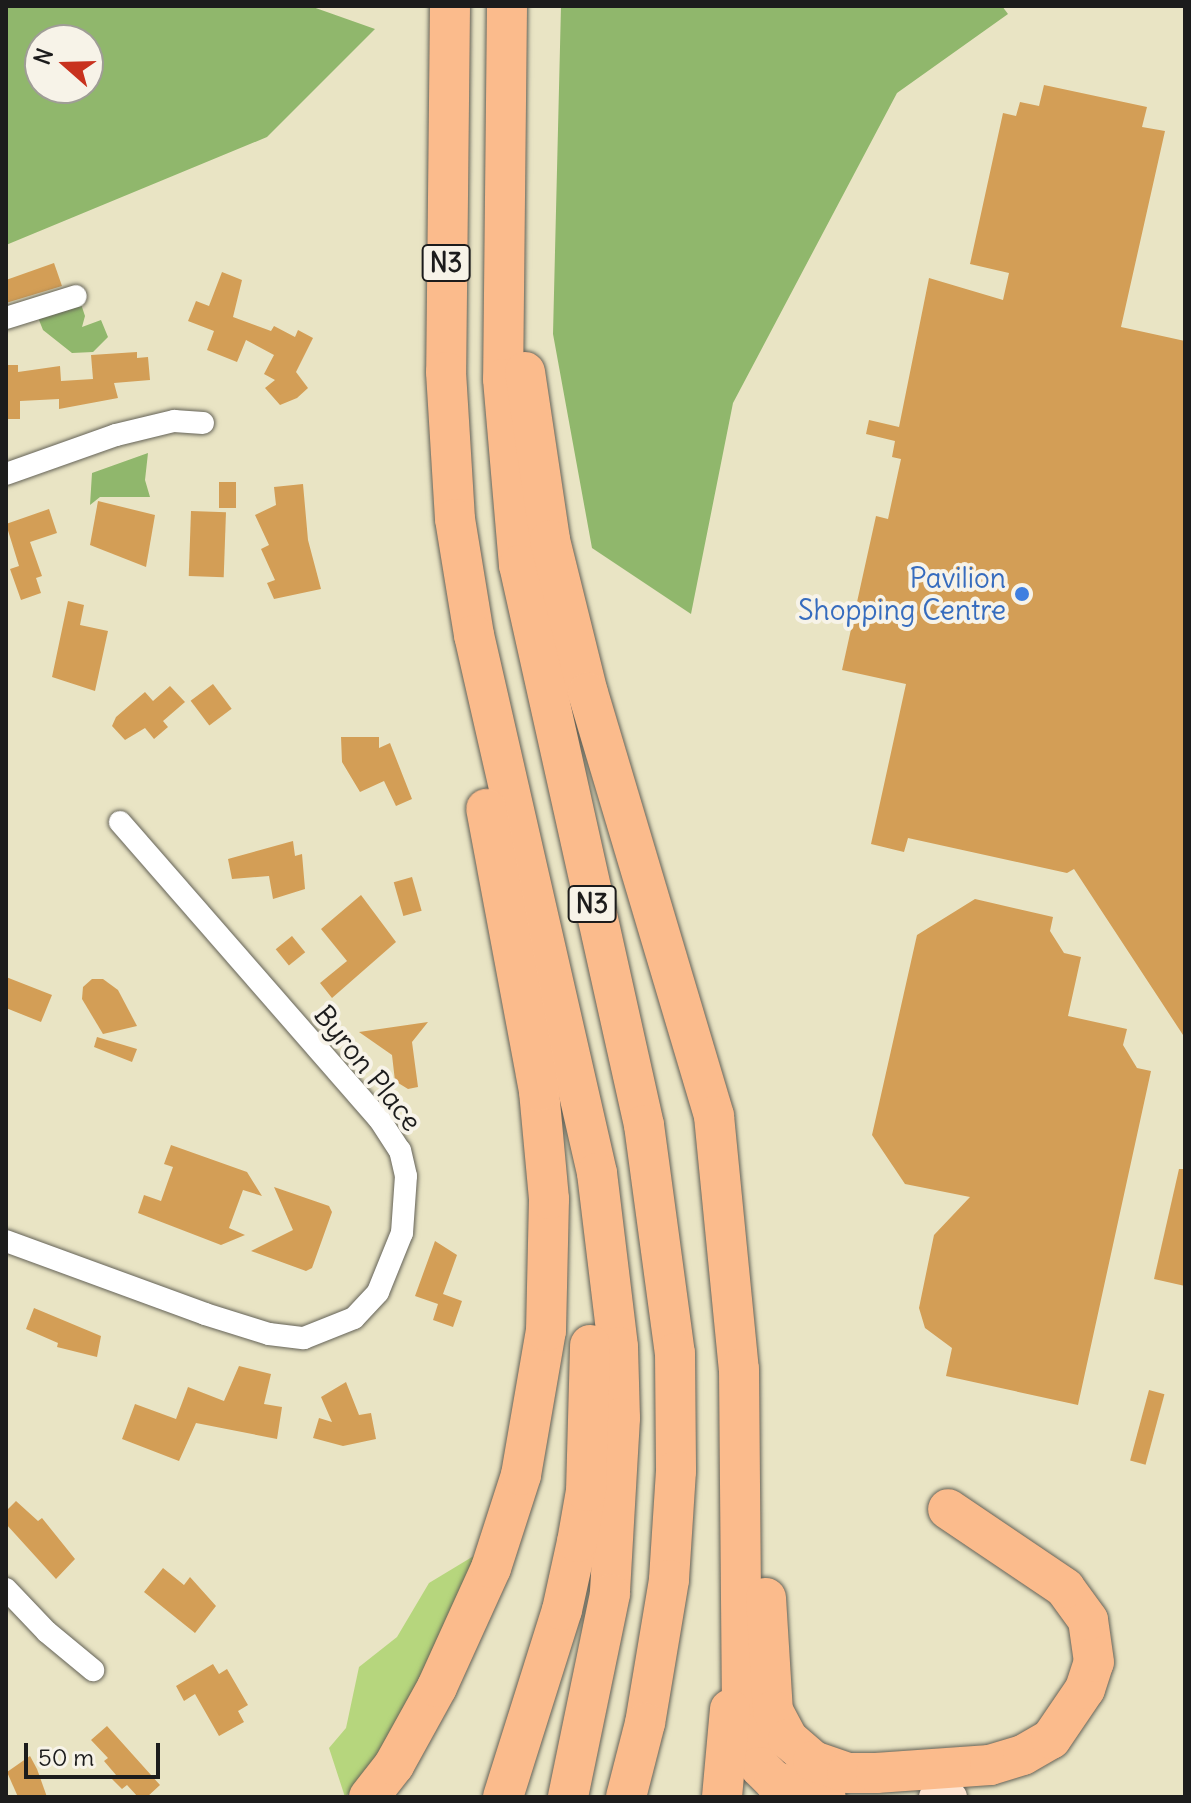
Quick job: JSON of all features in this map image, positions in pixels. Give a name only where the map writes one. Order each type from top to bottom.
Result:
[{"type":"highway","name":"N3","points":[[450,6],[446,372],[455,519],[474,635],[545,946],[576,1064],[609,1246],[620,1418],[610,1594],[568,1797]]},
{"type":"highway","name":"N3","points":[[507,6],[502,226],[507,466],[519,565],[644,1125],[675,1353],[676,1471],[669,1580],[645,1723],[626,1797]]},
{"type":"highway","points":[[502,226],[550,540],[588,693],[714,1116],[737,1171],[750,1252],[763,1395],[770,1699],[788,1739],[822,1766],[847,1773],[990,1765],[1051,1739],[1085,1689],[1094,1662],[1080,1604],[1048,1574],[948,1509]]},
{"type":"highway","points":[[369,1797],[394,1765],[437,1687],[491,1568],[521,1475],[550,1285],[539,1091],[457,671],[452,609],[455,519]]},
{"type":"highway","points":[[503,1797],[562,1610],[586,1491],[591,1408],[587,1254],[554,1051],[545,946]]},
{"type":"highway","points":[[714,1116],[739,1369],[742,1733],[751,1754],[774,1781],[826,1797]]},
{"type":"highway","points":[[722,1797],[739,1658]]},
{"type":"main road","points":[[934,1797],[952,1797]]},
{"type":"street","points":[[6,318],[76,296]]},
{"type":"street","points":[[6,474],[162,423],[203,423]]},
{"type":"street","name":"Byron Place","points":[[6,1241],[238,1325],[304,1338],[354,1318],[370,1301],[402,1233],[406,1176],[400,1151],[379,1119],[120,822]]},
{"type":"street","points":[[6,1589],[93,1670]]},
{"type":"green space","points":[[6,6],[310,6],[375,29],[267,137],[6,245]]},
{"type":"green space","points":[[561,6],[1002,6],[1008,14],[897,93],[733,403],[691,614],[592,548],[553,334]]},
{"type":"green space","points":[[81,304],[85,316],[82,327],[101,320],[108,337],[93,352],[72,353],[43,330],[37,315]]},
{"type":"green space","points":[[148,453],[145,480],[150,497],[100,497],[90,505],[92,473]]},
{"type":"green space","points":[[477,1554],[381,1760],[345,1797],[329,1748],[346,1728],[359,1667],[397,1637],[429,1583]]},
{"type":"building","name":"Pavilion Shopping Centre","points":[[1044,85],[1147,107],[1142,127],[1165,131],[1121,327],[1185,341],[1185,1038],[1074,869],[1067,873],[908,838],[904,852],[871,844],[906,684],[842,670],[876,516],[888,519],[901,459],[892,457],[895,441],[866,434],[869,420],[899,427],[929,278],[1003,300],[1009,273],[970,264],[1003,113],[1016,116],[1020,102],[1039,106]]},
{"type":"building","points":[[54,263],[62,286],[6,303],[6,280]]},
{"type":"building","points":[[222,272],[242,280],[233,317],[271,331],[274,326],[295,337],[298,330],[313,338],[296,372],[308,388],[297,398],[280,405],[265,388],[275,380],[264,374],[274,355],[246,340],[237,362],[207,350],[214,331],[188,321],[196,301],[209,306]]},
{"type":"building","points":[[137,352],[137,358],[148,357],[150,380],[114,383],[118,398],[59,409],[59,399],[20,401],[20,419],[6,419],[6,365],[18,365],[18,372],[60,366],[61,381],[93,379],[91,355]]},
{"type":"building","points":[[219,482],[236,482],[236,508],[219,508]]},
{"type":"building","points":[[303,484],[308,540],[321,589],[274,599],[267,583],[275,580],[261,549],[269,545],[255,515],[276,505],[274,487]]},
{"type":"building","points":[[98,501],[155,515],[146,567],[90,545]]},
{"type":"building","points":[[49,509],[57,533],[30,542],[42,576],[36,578],[41,593],[21,600],[10,569],[19,566],[6,524]]},
{"type":"building","points":[[191,511],[226,512],[224,577],[189,576]]},
{"type":"building","points":[[68,601],[84,605],[80,625],[108,631],[95,691],[52,677]]},
{"type":"building","points":[[213,684],[232,709],[209,726],[191,701]]},
{"type":"building","points":[[170,686],[185,702],[163,721],[168,727],[154,739],[145,728],[125,740],[112,726],[116,717],[145,692],[153,701]]},
{"type":"building","points":[[341,737],[379,737],[379,748],[390,743],[412,799],[396,806],[384,781],[360,792],[342,762]]},
{"type":"building","points":[[293,841],[295,856],[302,854],[305,889],[273,899],[269,876],[232,879],[228,859]]},
{"type":"building","points":[[412,877],[422,911],[403,916],[394,882]]},
{"type":"building","points":[[361,895],[396,942],[332,998],[320,983],[347,961],[321,929]]},
{"type":"building","points":[[975,899],[1053,917],[1050,931],[1064,953],[1081,957],[1068,1016],[1127,1029],[1123,1045],[1137,1068],[1151,1071],[1078,1405],[946,1376],[952,1348],[925,1328],[919,1308],[934,1235],[970,1197],[905,1184],[872,1135],[917,935]]},
{"type":"building","points":[[292,936],[305,952],[289,966],[276,949]]},
{"type":"building","points":[[6,977],[52,995],[41,1022],[6,1008]]},
{"type":"building","points":[[92,979],[103,979],[118,990],[137,1026],[103,1034],[82,999],[83,987]]},
{"type":"building","points":[[428,1022],[412,1042],[418,1087],[408,1089],[395,1081],[392,1055],[359,1032]]},
{"type":"building","points":[[97,1037],[137,1049],[132,1062],[94,1047]]},
{"type":"building","points":[[171,1145],[247,1172],[262,1196],[243,1190],[229,1228],[245,1235],[221,1245],[138,1213],[144,1195],[161,1201],[173,1167],[164,1164]]},
{"type":"building","points":[[1179,1169],[1185,1169],[1185,1286],[1154,1279]]},
{"type":"building","points":[[274,1187],[329,1206],[332,1212],[312,1268],[306,1271],[251,1251],[293,1230]]},
{"type":"building","points":[[435,1241],[457,1255],[443,1294],[462,1301],[453,1327],[433,1320],[438,1304],[415,1296]]},
{"type":"building","points":[[34,1308],[101,1336],[97,1357],[57,1347],[58,1343],[26,1329]]},
{"type":"building","points":[[239,1366],[271,1374],[264,1404],[282,1407],[277,1439],[196,1423],[179,1461],[122,1439],[135,1404],[176,1419],[188,1387],[224,1401]]},
{"type":"building","points":[[346,1382],[359,1415],[371,1413],[376,1439],[343,1446],[313,1438],[319,1418],[332,1422],[321,1397]]},
{"type":"building","points":[[1149,1390],[1164,1394],[1146,1465],[1130,1461]]},
{"type":"building","points":[[16,1501],[38,1521],[42,1518],[75,1559],[56,1579],[6,1524],[6,1511]]},
{"type":"building","points":[[163,1568],[184,1585],[190,1577],[216,1606],[195,1633],[144,1592]]},
{"type":"building","points":[[213,1664],[219,1674],[227,1669],[248,1705],[238,1711],[244,1722],[219,1736],[195,1694],[184,1701],[176,1686]]},
{"type":"building","points":[[107,1726],[160,1785],[147,1797],[138,1797],[127,1785],[122,1789],[112,1779],[116,1775],[104,1761],[108,1758],[91,1740]]},
{"type":"building","points":[[30,1756],[47,1797],[18,1797],[7,1772]]},
{"type":"place","name":"Pavilion Shopping Centre","points":[[1022,594]]}]
